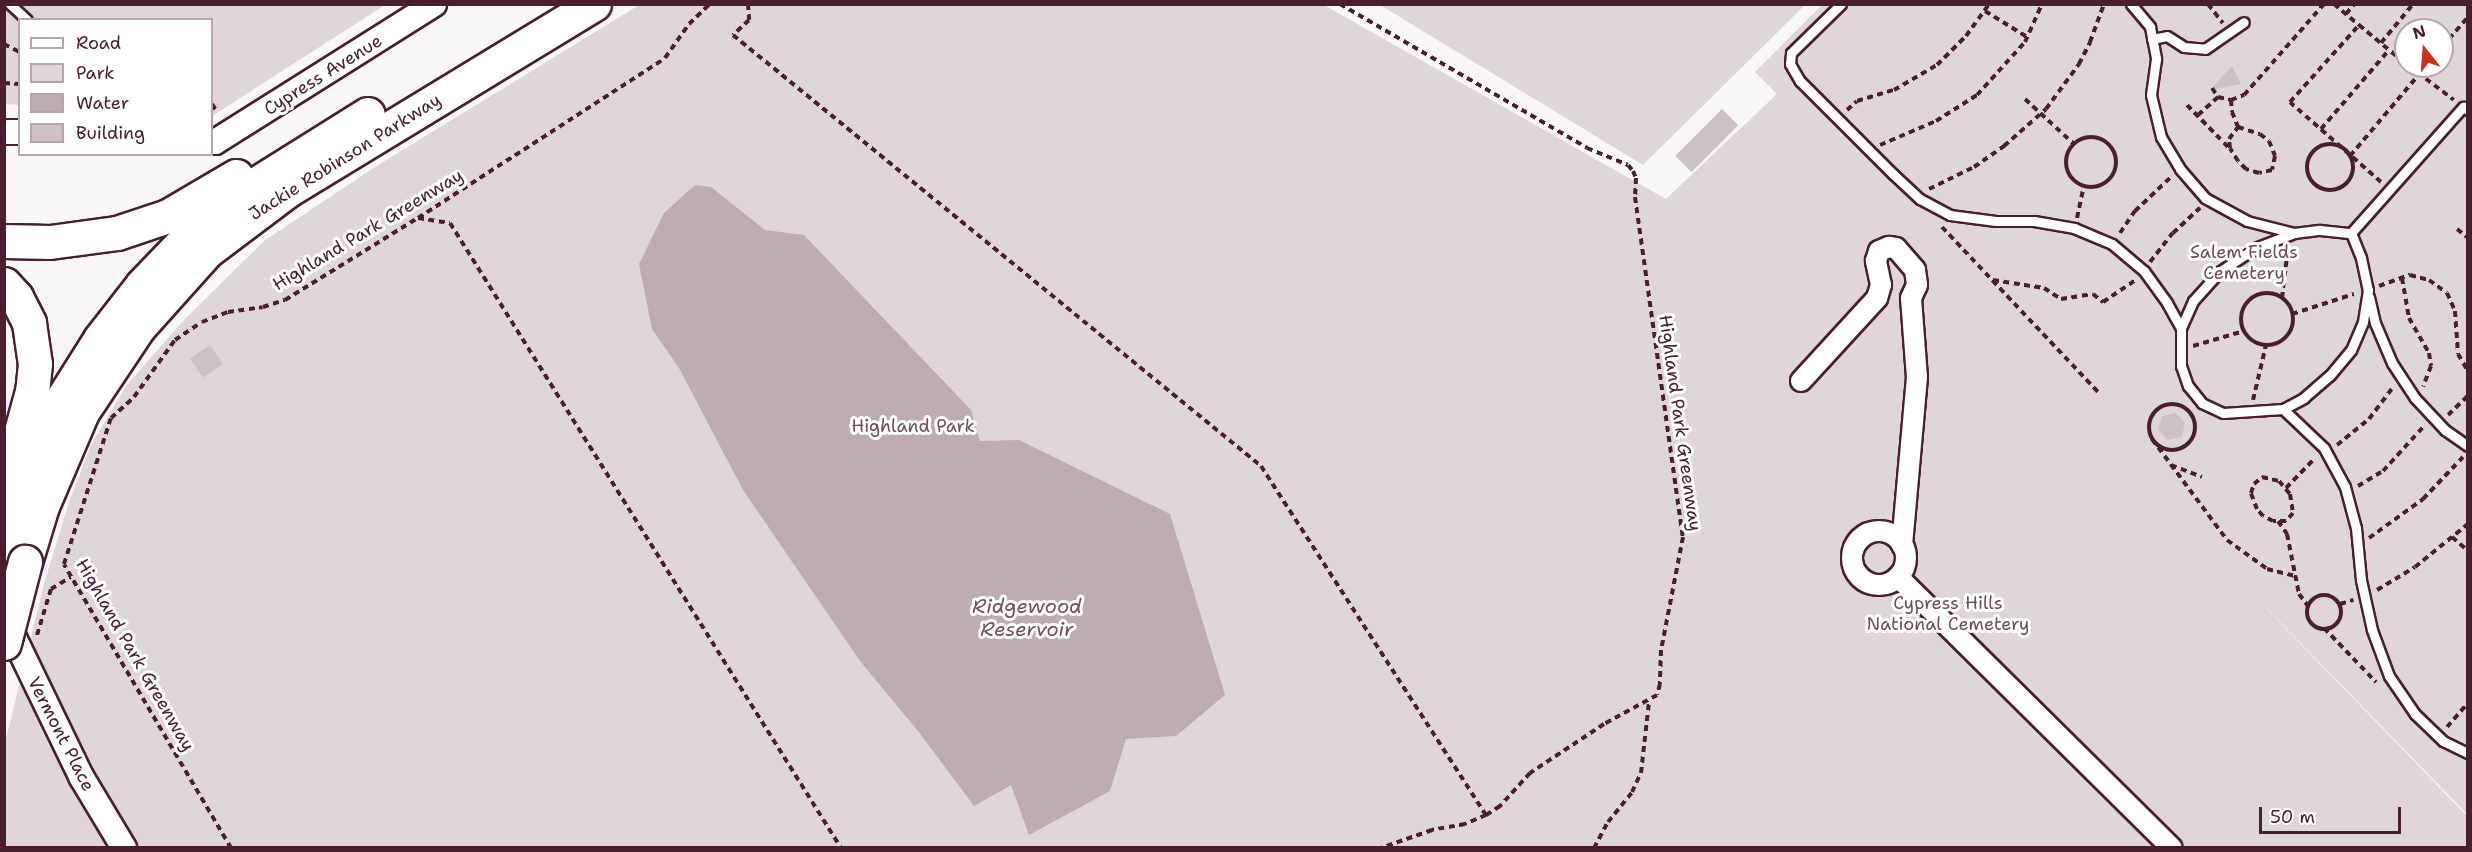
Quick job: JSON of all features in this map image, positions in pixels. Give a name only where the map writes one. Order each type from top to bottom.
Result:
[{"type":"highway","name":"Jackie Robinson Parkway","points":[[4,643],[15,553],[34,459],[64,396],[100,339],[142,285],[189,236],[243,192],[550,4]]},
{"type":"highway","name":"Jackie Robinson Parkway","points":[[15,553],[46,495],[82,412],[138,328],[207,251],[288,190],[594,4]]},
{"type":"highway","points":[[4,241],[72,241],[117,233],[153,222],[283,149],[391,100]]},
{"type":"highway","points":[[4,284],[16,297],[29,323],[36,364],[32,391],[5,491],[4,507]]},
{"type":"street","name":"Cypress Avenue","points":[[213,142],[434,4]]},
{"type":"street","points":[[1801,381],[1877,298],[1881,285],[1876,261],[1880,251],[1888,247],[1896,248],[1915,270],[1917,285],[1911,298],[1917,377],[1902,545],[1906,562],[1898,577],[1882,585],[1865,581],[1853,568],[1851,559],[1856,542],[1871,532],[1889,533],[1902,545]]},
{"type":"street","points":[[1898,577],[2172,848]]},
{"type":"street","name":"Vermont Place","points":[[4,617],[60,735],[124,848]]},
{"type":"lane","points":[[10,4],[25,18]]},
{"type":"lane","points":[[1841,4],[1791,53],[1790,64],[1800,81],[1915,194],[1950,215],[1996,221],[2034,221],[2074,228],[2112,244],[2144,271],[2167,303],[2181,328]]},
{"type":"lane","points":[[2131,4],[2150,27],[2156,58],[2151,95],[2161,137],[2180,169],[2210,201],[2247,221],[2292,234]]},
{"type":"lane","points":[[2152,39],[2167,36],[2184,47],[2205,49],[2244,22]]},
{"type":"lane","points":[[2350,233],[2465,108]]},
{"type":"lane","points":[[2350,233],[2320,230],[2292,234],[2255,249],[2219,272],[2193,301],[2181,328],[2181,366],[2188,386],[2202,403],[2223,413],[2283,409],[2304,398],[2330,375],[2352,350],[2363,322],[2368,290]]},
{"type":"lane","points":[[2350,233],[2361,258],[2375,323],[2400,376],[2431,416],[2468,448]]},
{"type":"lane","points":[[2283,409],[2326,451],[2346,490],[2372,630],[2389,676],[2415,714],[2439,737],[2468,753]]},
{"type":"path","name":"Highland Park Greenway","points":[[231,848],[64,564],[111,418],[134,397],[175,340],[202,322],[228,312],[263,307],[285,300],[418,218],[665,58],[689,24],[710,4]]},
{"type":"path","points":[[748,4],[749,20],[733,35],[1261,466],[1486,815]]},
{"type":"path","name":"Highland Park Greenway","points":[[1340,4],[1587,148],[1628,165],[1636,178],[1635,197],[1683,537],[1661,650],[1660,684],[1657,695],[1649,702]]},
{"type":"path","points":[[1848,108],[1857,101],[1909,82],[1937,65],[1966,36],[1989,4]]},
{"type":"path","points":[[1869,150],[1915,131],[1958,109],[1993,78],[2027,37],[2042,4]]},
{"type":"path","points":[[2100,394],[1935,219],[1915,194],[1974,167],[2004,146],[2041,114],[2079,64],[2104,4]]},
{"type":"path","points":[[2208,4],[2231,33]]},
{"type":"path","points":[[2212,88],[2218,97],[2231,100],[2244,95],[2324,4]]},
{"type":"path","points":[[2334,4],[2394,54]]},
{"type":"path","points":[[2346,14],[2354,4]]},
{"type":"path","points":[[2380,43],[2413,4]]},
{"type":"path","points":[[1984,11],[2027,37]]},
{"type":"path","points":[[2454,33],[2468,17]]},
{"type":"path","points":[[2359,25],[2290,102],[2390,190]]},
{"type":"path","points":[[4,44],[18,51]]},
{"type":"path","points":[[2321,129],[2389,50]]},
{"type":"path","points":[[2339,146],[2332,144],[2318,147],[2308,159],[2307,173],[2316,186],[2331,190],[2345,184],[2352,171],[2350,156],[2416,78]]},
{"type":"path","points":[[2424,78],[2465,108]]},
{"type":"path","points":[[2198,115],[2218,97]]},
{"type":"path","points":[[2025,99],[2074,144]]},
{"type":"path","points":[[2231,100],[2232,112],[2238,127]]},
{"type":"path","points":[[2187,105],[2230,148],[2246,169],[2259,173],[2274,167],[2275,156],[2269,141],[2260,134],[2238,127]]},
{"type":"path","points":[[213,106],[217,112]]},
{"type":"path","points":[[2230,148],[2229,139],[2238,127]]},
{"type":"path","points":[[2086,137],[2095,137],[2110,145],[2115,153],[2115,170],[2111,178],[2097,187],[2084,186],[2075,182],[2067,169],[2067,153],[2074,144],[2086,137]]},
{"type":"path","points":[[2112,244],[2134,211],[2180,169]]},
{"type":"path","points":[[2074,228],[2084,186]]},
{"type":"path","points":[[1992,280],[2044,288],[2061,299],[2093,294],[2103,302],[2134,283],[2173,233],[2210,201]]},
{"type":"path","points":[[418,218],[450,223],[841,848]]},
{"type":"path","points":[[2457,229],[2468,238]]},
{"type":"path","points":[[2282,298],[2292,234]]},
{"type":"path","points":[[2292,314],[2410,275],[2429,280],[2446,293],[2455,310],[2458,354],[2468,371]]},
{"type":"path","points":[[2402,278],[2409,318],[2429,353],[2431,366],[2424,385],[2415,398]]},
{"type":"path","points":[[2266,293],[2282,298],[2292,314],[2292,327],[2288,334],[2282,340],[2266,345],[2250,338],[2244,331],[2241,314],[2250,299],[2266,293]]},
{"type":"path","points":[[2181,350],[2244,331]]},
{"type":"path","points":[[2250,413],[2266,345]]},
{"type":"path","points":[[2286,488],[2326,451],[2344,440],[2369,419],[2400,376]]},
{"type":"path","points":[[2439,424],[2468,396]]},
{"type":"path","points":[[2152,439],[2167,449],[2182,447],[2188,443],[2194,430],[2192,416],[2181,406],[2166,405],[2159,408],[2150,420],[2152,439],[2227,540],[2267,569],[2295,576]]},
{"type":"path","points":[[2346,490],[2363,484],[2383,471],[2412,443],[2431,416]]},
{"type":"path","points":[[2357,543],[2409,511],[2450,472],[2468,448]]},
{"type":"path","points":[[2170,464],[2202,477]]},
{"type":"path","points":[[2262,477],[2270,477],[2286,488],[2294,506],[2293,513],[2286,521],[2278,521],[2263,516],[2250,493],[2254,484],[2262,477]]},
{"type":"path","points":[[2278,521],[2287,534],[2299,594],[2308,606],[2310,621],[2319,628],[2330,627],[2339,621],[2340,604],[2332,597],[2316,597],[2308,606]]},
{"type":"path","points":[[2365,597],[2415,567],[2468,524]]},
{"type":"path","points":[[2451,537],[2468,551]]},
{"type":"path","points":[[36,633],[51,589],[71,577]]},
{"type":"path","points":[[1381,848],[1432,830],[1465,825],[1486,815],[1500,806],[1530,773],[1604,724],[1649,702],[1641,773],[1632,792],[1608,822],[1594,848]]},
{"type":"path","points":[[2439,737],[2468,703]]},
{"type":"green space","points":[[4,5],[385,5],[213,115],[213,18],[18,18],[18,105],[5,104]]},
{"type":"green space","name":"Highland Park","points":[[639,5],[1324,5],[1666,199],[1777,94],[1755,72],[1822,5],[2467,5],[2467,814],[2210,550],[2467,816],[2467,847],[5,848],[5,743],[44,584],[68,505],[91,445],[126,386],[183,321],[264,241],[375,167]]},
{"type":"green space","points":[[1380,5],[1805,5],[1643,165]]},
{"type":"water","name":"Ridgewood Reservoir","points":[[695,185],[711,187],[765,230],[804,235],[971,410],[980,441],[1019,440],[1170,514],[1225,695],[1176,736],[1126,739],[1110,791],[1029,835],[1011,785],[974,806],[918,731],[860,661],[743,490],[679,368],[652,329],[639,264],[664,213]]},
{"type":"building","points":[[2232,66],[2241,84],[2210,90]]},
{"type":"building","points":[[1722,109],[1738,125],[1692,172],[1675,156]]},
{"type":"building","points":[[210,345],[223,364],[203,377],[190,358]]},
{"type":"building","points":[[2176,413],[2185,423],[2182,437],[2168,440],[2158,430],[2162,416]]},
{"type":"park label","name":"Salem Fields Cemetery","points":[[2244,263]]},
{"type":"park label","name":"Cypress Hills National Cemetery","points":[[1948,614]]}]
